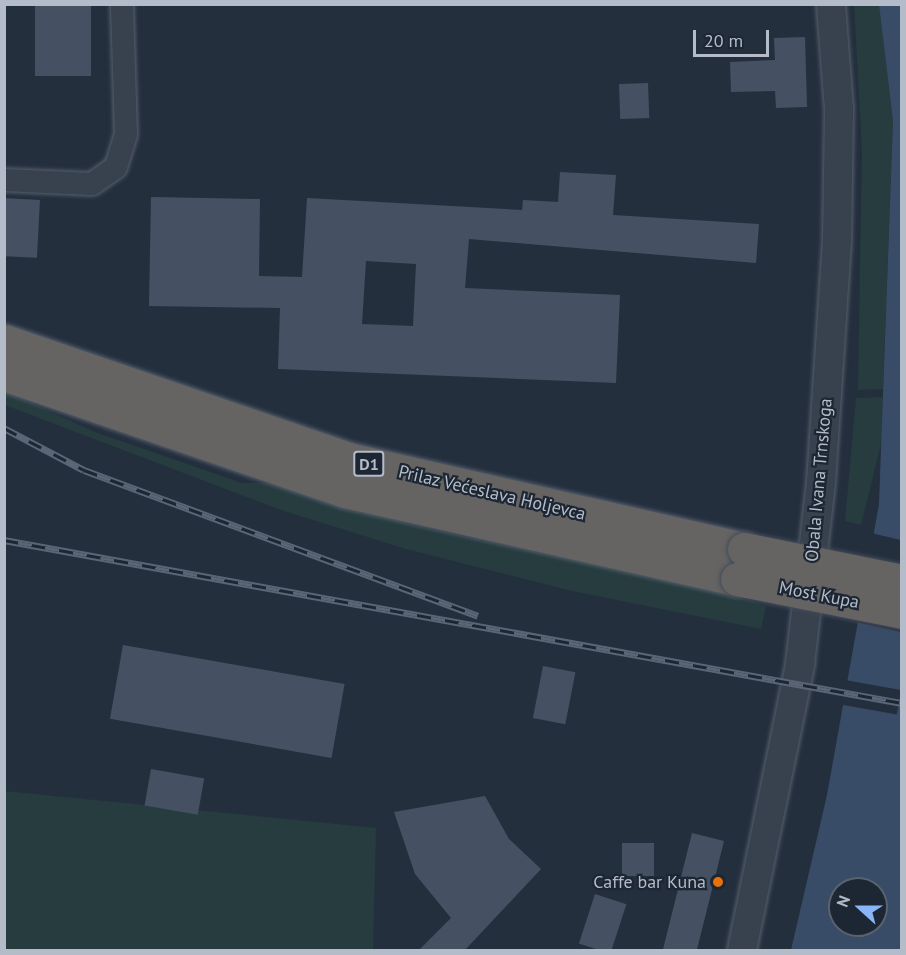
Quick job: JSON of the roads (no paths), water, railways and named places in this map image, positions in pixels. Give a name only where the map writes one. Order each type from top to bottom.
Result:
[{"type":"highway","name":"Prilaz Većeslava Holjevca","points":[[4,341],[352,460],[741,564]]},
{"type":"highway","name":"Prilaz Većeslava Holjevca","points":[[4,374],[346,491],[741,564]]},
{"type":"highway","name":"Most Kupa","points":[[741,564],[902,581]]},
{"type":"highway","name":"Most Kupa","points":[[741,564],[902,612]]},
{"type":"street","points":[[4,180],[93,184],[116,167],[126,134],[122,4]]},
{"type":"street","name":"Obala Ivana Trnskoga","points":[[742,951],[800,664],[821,482],[837,240],[839,110],[831,4]]},
{"type":"water","points":[[879,5],[901,5],[901,950],[791,950],[827,795],[879,504],[893,121]]},
{"type":"railway","points":[[4,428],[84,470],[478,616]]},
{"type":"railway","points":[[4,540],[902,703]]},
{"type":"place","name":"Caffe bar Kuna","points":[[718,882]]}]
